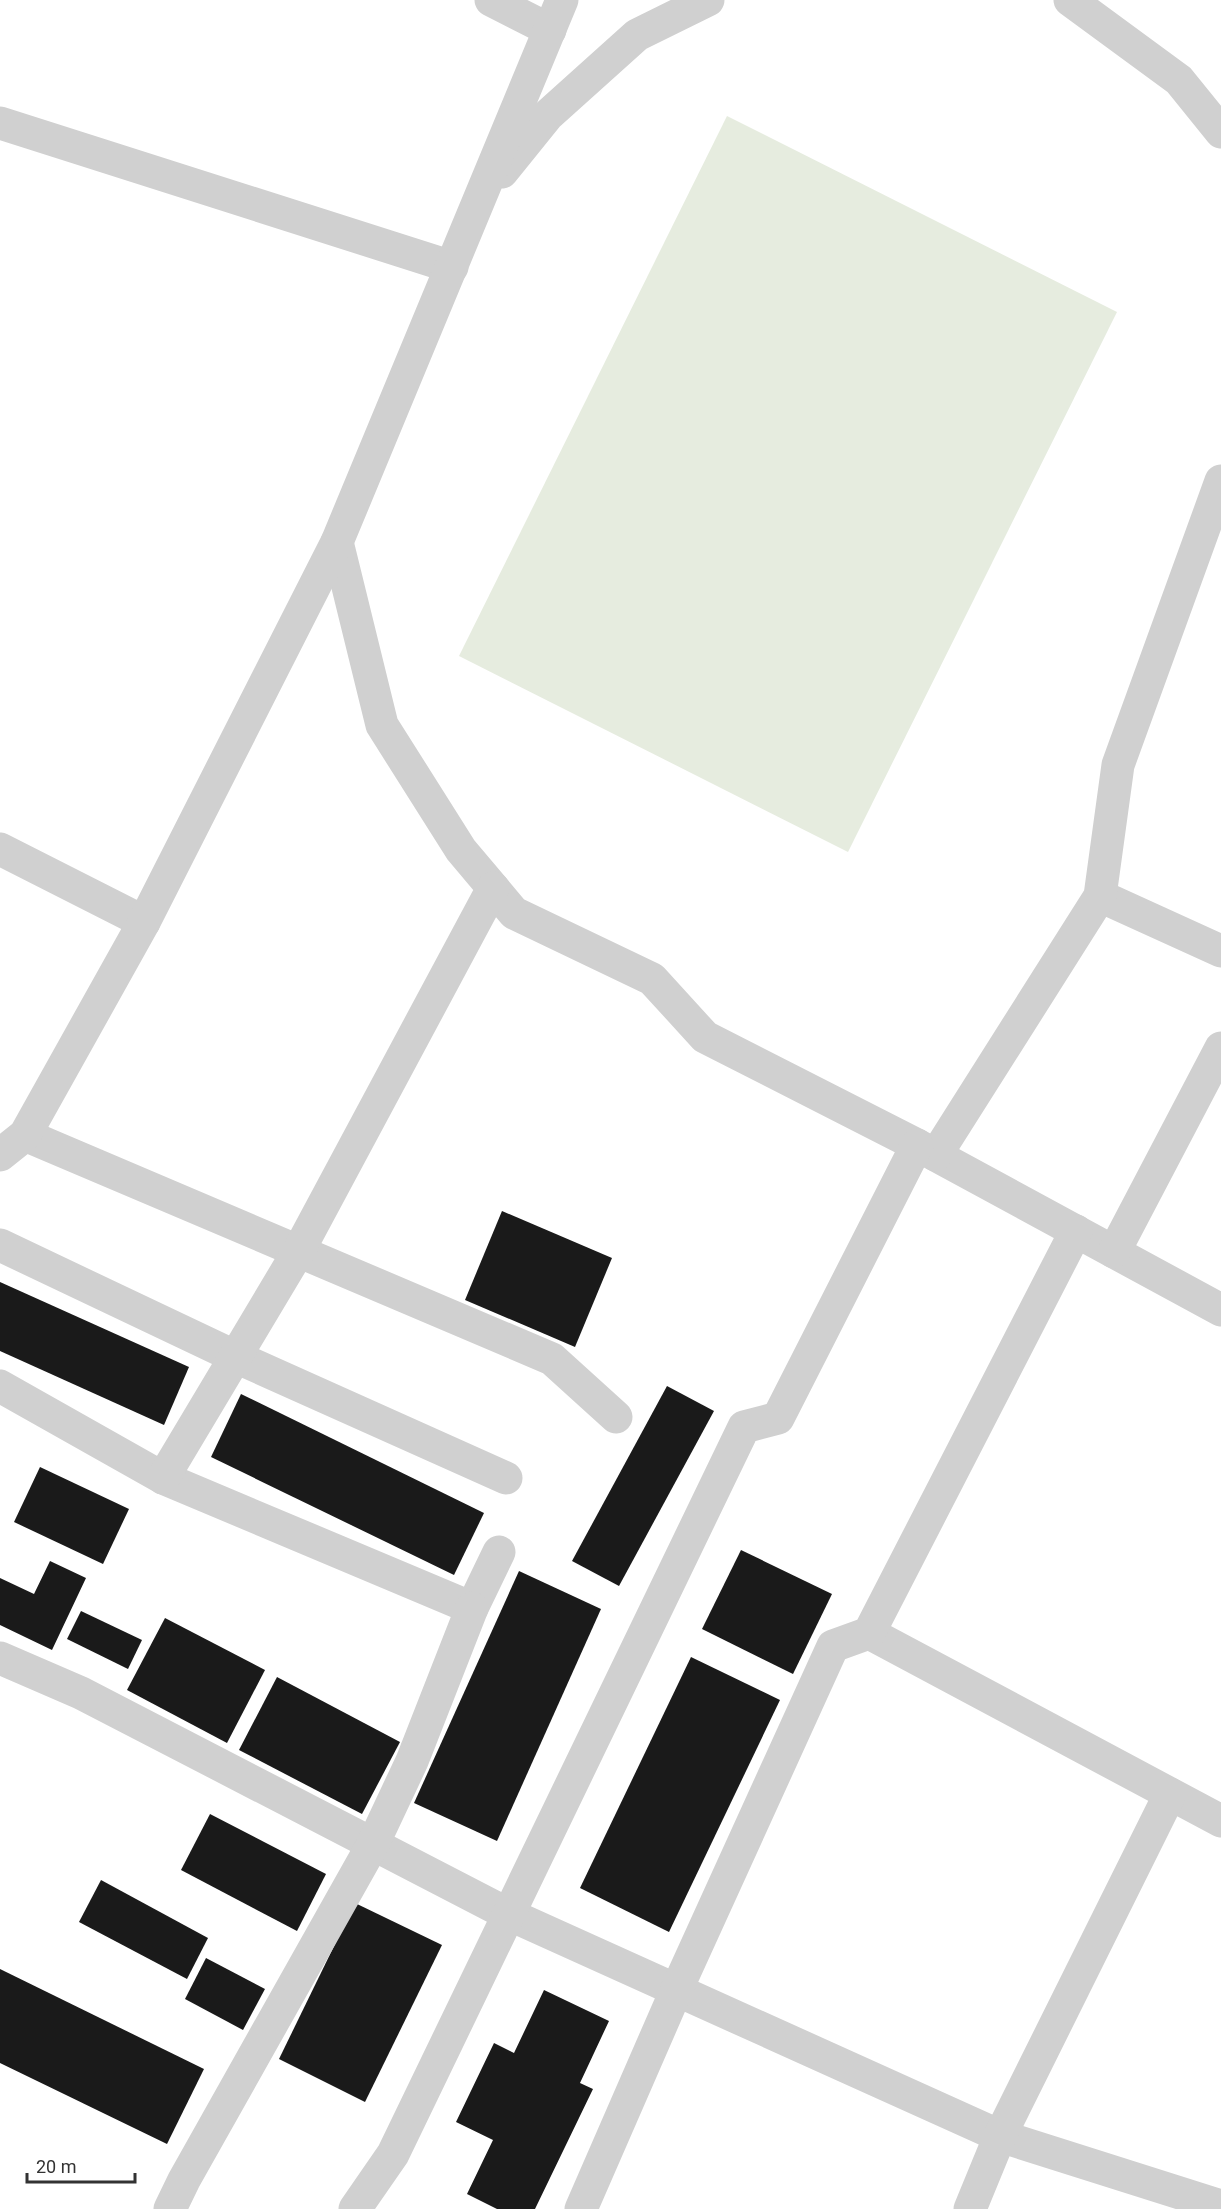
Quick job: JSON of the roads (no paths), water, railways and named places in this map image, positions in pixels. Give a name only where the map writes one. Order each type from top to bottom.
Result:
[{"type":"street","points":[[491,0],[550,30]]},
{"type":"street","points":[[562,0],[337,542],[144,922],[12,1145],[298,1252],[552,1359],[616,1417]]},
{"type":"street","points":[[480,199],[548,115],[637,35],[708,0]]},
{"type":"street","points":[[1070,0],[1179,80],[1221,132]]},
{"type":"street","points":[[0,123],[452,267]]},
{"type":"street","points":[[355,2209],[393,2154],[744,1426],[778,1418],[926,1150],[1100,896],[1118,765],[1221,481]]},
{"type":"street","points":[[337,542],[382,725],[461,850],[514,913],[652,979],[705,1037],[926,1150],[1221,1310]]},
{"type":"street","points":[[0,849],[144,922]]},
{"type":"street","points":[[163,1478],[298,1252],[493,888]]},
{"type":"street","points":[[1100,896],[1221,951]]},
{"type":"street","points":[[1114,1252],[1221,1048]]},
{"type":"street","points":[[581,2209],[676,1991],[834,1646],[869,1633],[1076,1231]]},
{"type":"street","points":[[0,1245],[236,1357],[506,1479]]},
{"type":"street","points":[[0,1386],[163,1478],[472,1608]]},
{"type":"street","points":[[170,2209],[184,2180],[373,1844],[412,1761],[472,1608],[499,1552]]},
{"type":"street","points":[[869,1633],[1221,1821]]},
{"type":"street","points":[[0,1658],[81,1693],[508,1914],[676,1991],[1000,2136],[1221,2206]]},
{"type":"street","points":[[970,2209],[1000,2136],[1170,1794]]}]
